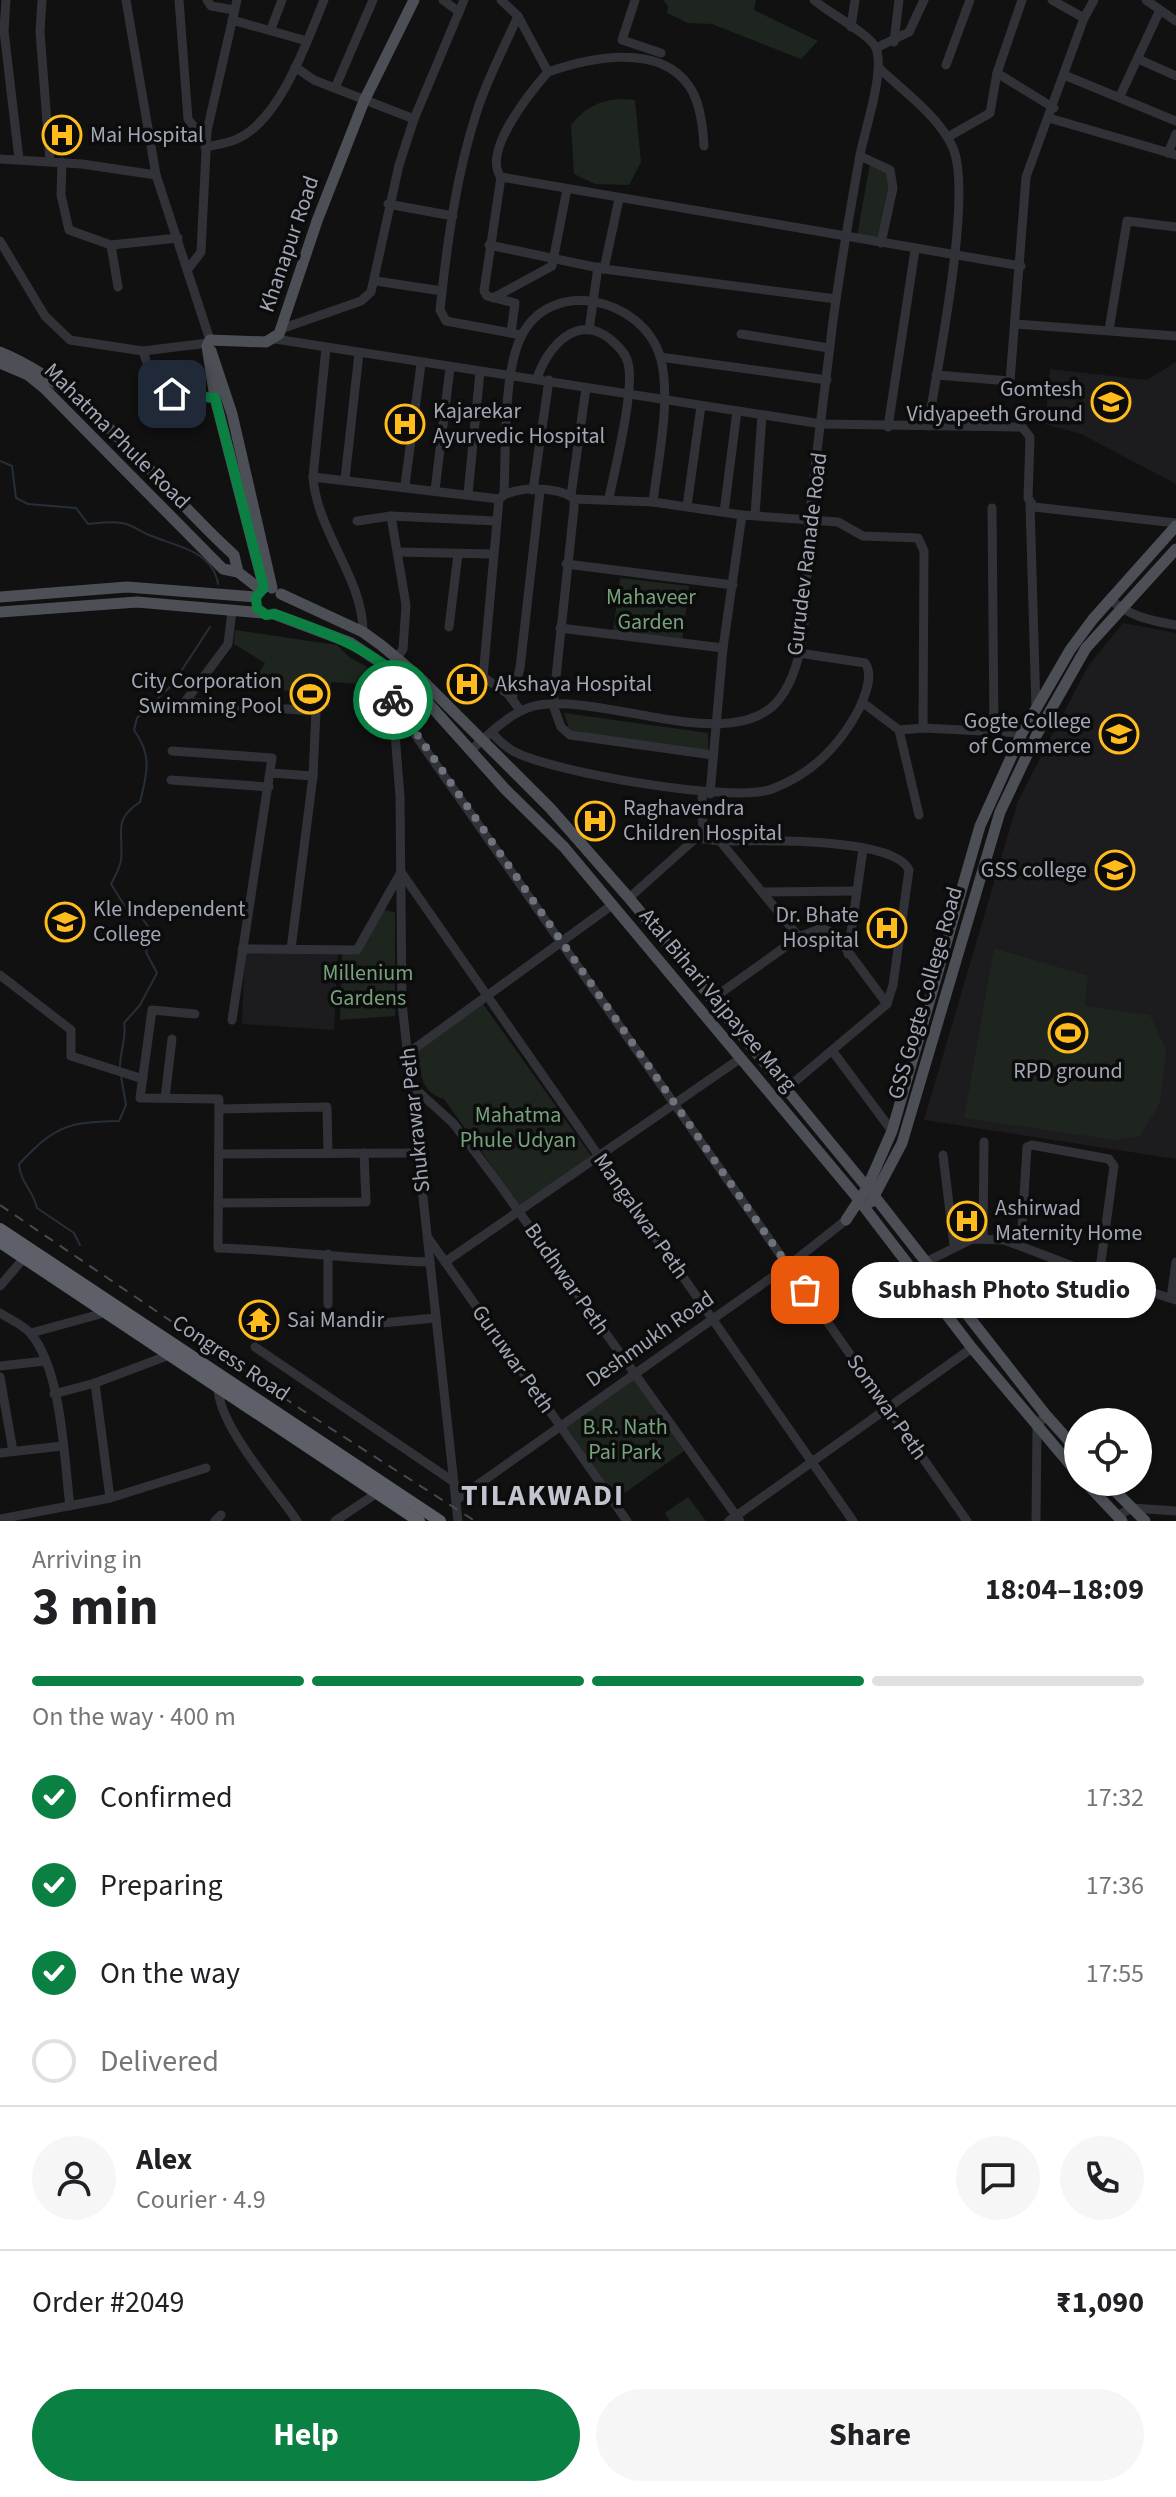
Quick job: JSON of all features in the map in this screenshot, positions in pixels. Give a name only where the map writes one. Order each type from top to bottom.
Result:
[{"type":"highway","name":"Congress Road","points":[[0,1229],[175,1351],[440,1521]]},
{"type":"highway","name":"Congress Road","points":[[0,1242],[104,1313],[175,1351],[218,1387],[408,1517],[419,1521]]},
{"type":"main road","name":"Khanapur Road","points":[[209,344],[278,334],[317,221],[364,101],[414,0]]},
{"type":"main road","points":[[209,344],[215,398],[267,591],[282,606],[268,614],[257,608],[267,591],[232,414],[209,344]]},
{"type":"main road","name":"Mahatma Phule Road","points":[[0,352],[44,373],[92,414],[234,555],[238,572]]},
{"type":"main road","name":"Mahatma Phule Road","points":[[0,363],[28,375],[44,388],[223,569],[238,572],[267,591]]},
{"type":"main road","points":[[862,1204],[871,1193],[892,1131],[980,826],[1022,733],[1070,650],[1176,524]]},
{"type":"main road","name":"GSS Gogte College Road","points":[[871,1193],[902,1143],[1000,812],[1037,734],[1086,648],[1176,549]]},
{"type":"main road","points":[[0,597],[127,587],[267,591]]},
{"type":"main road","name":"Atal Bihari Vajpayee Marg","points":[[267,591],[363,632],[470,751],[564,847],[862,1204],[972,1348],[1064,1458]]},
{"type":"main road","name":"Atal Bihari Vajpayee Marg","points":[[0,612],[137,602],[268,614],[351,643],[394,664],[481,741],[550,808],[629,898],[871,1193],[1064,1435]]},
{"type":"main road","name":"Deshmukh Road","points":[[846,1220],[862,1204]]},
{"type":"main road","points":[[1098,1496],[1119,1518]]},
{"type":"main road","points":[[1120,1496],[1145,1521]]},
{"type":"street","points":[[6,0],[4,31],[19,159]]},
{"type":"street","points":[[42,0],[40,32],[50,161]]},
{"type":"street","points":[[126,0],[156,175],[188,269],[209,344]]},
{"type":"street","points":[[179,0],[188,119],[194,127],[207,131]]},
{"type":"street","points":[[207,0],[211,6],[234,10],[271,29],[307,41]]},
{"type":"street","points":[[271,29],[282,0]]},
{"type":"street","points":[[205,147],[243,136],[257,125],[295,67],[324,0]]},
{"type":"street","points":[[335,88],[373,0]]},
{"type":"street","points":[[443,0],[459,12]]},
{"type":"street","points":[[278,334],[361,301],[371,292],[376,281],[388,204],[414,119],[464,0]]},
{"type":"street","points":[[501,0],[518,16],[548,72]]},
{"type":"street","points":[[635,0],[622,40],[661,53]]},
{"type":"street","points":[[814,0],[876,48],[879,68],[948,137],[958,166],[954,256],[928,426]]},
{"type":"street","points":[[851,27],[855,0]]},
{"type":"street","points":[[894,42],[899,0]]},
{"type":"street","points":[[876,48],[894,42],[909,32],[924,0]]},
{"type":"street","points":[[946,65],[970,0]]},
{"type":"street","points":[[948,137],[990,113],[997,73],[1022,0]]},
{"type":"street","points":[[1052,0],[1084,18]]},
{"type":"street","points":[[936,375],[1010,381],[1026,177],[1084,18],[1094,0]]},
{"type":"street","points":[[1146,0],[1176,21]]},
{"type":"street","points":[[188,269],[201,252],[207,131],[234,10]]},
{"type":"street","points":[[1120,96],[1160,10]]},
{"type":"street","points":[[518,16],[475,115],[453,216],[442,291],[442,319],[516,334],[557,303],[592,301],[611,306],[638,323],[651,338],[660,357],[663,401],[653,502]]},
{"type":"street","points":[[470,751],[520,710],[512,699],[483,677],[492,554],[501,497],[516,334],[515,303],[493,298],[484,291],[501,177],[497,164],[507,128],[548,72],[610,55],[670,71],[690,87],[704,146]]},
{"type":"street","points":[[1138,59],[1176,76]]},
{"type":"street","points":[[295,67],[364,101],[414,119]]},
{"type":"street","name":"Gurudev Ranade Road","points":[[520,710],[553,705],[620,710],[716,724],[754,716],[775,704],[784,692],[799,653],[809,520],[829,348],[860,156],[879,68]]},
{"type":"street","points":[[997,73],[1051,113],[1172,154],[1176,134]]},
{"type":"street","points":[[1064,75],[1176,121]]},
{"type":"street","points":[[860,156],[890,170],[893,188],[881,243]]},
{"type":"street","points":[[0,159],[62,162],[156,175]]},
{"type":"street","points":[[62,162],[61,195],[69,230],[111,245],[178,238]]},
{"type":"street","points":[[501,177],[1021,266]]},
{"type":"street","points":[[493,298],[536,277],[556,259],[567,189]]},
{"type":"street","points":[[589,330],[592,301],[619,199]]},
{"type":"street","points":[[388,204],[453,216]]},
{"type":"street","points":[[1109,330],[1127,221],[1176,227]]},
{"type":"street","name":"Mahatma Phule Road","points":[[0,241],[45,316],[70,340],[143,351],[209,344]]},
{"type":"street","points":[[111,245],[118,287]]},
{"type":"street","points":[[489,245],[601,268],[836,299]]},
{"type":"street","points":[[888,427],[915,250]]},
{"type":"street","points":[[376,281],[442,291]]},
{"type":"street","points":[[1016,324],[1176,336]]},
{"type":"street","points":[[537,378],[549,351],[558,340],[570,333],[589,330],[602,333],[625,355],[630,375],[628,395],[609,498]]},
{"type":"street","points":[[278,334],[326,348],[421,364],[512,374],[663,401],[822,424],[1012,426],[1028,430],[1036,709]]},
{"type":"street","points":[[741,334],[829,348]]},
{"type":"street","points":[[326,348],[313,477],[317,510],[360,606],[363,632]]},
{"type":"street","points":[[143,351],[152,378],[163,391],[215,398]]},
{"type":"street","points":[[345,479],[359,353]]},
{"type":"street","points":[[660,357],[827,380]]},
{"type":"street","points":[[405,485],[421,364]]},
{"type":"street","points":[[435,490],[450,368]]},
{"type":"street","points":[[468,494],[480,372]]},
{"type":"street","points":[[512,699],[520,668],[549,380]]},
{"type":"street","points":[[586,388],[572,497],[553,705],[561,727],[570,735],[713,755]]},
{"type":"street","points":[[687,506],[701,406]]},
{"type":"street","points":[[724,512],[737,411]]},
{"type":"street","points":[[755,515],[762,415]]},
{"type":"street","points":[[313,477],[501,497],[536,490],[572,497],[653,502],[742,515],[845,524],[863,536],[913,536],[922,543],[923,728]]},
{"type":"street","points":[[1030,504],[1176,524]]},
{"type":"street","points":[[992,508],[994,731]]},
{"type":"street","points":[[703,836],[723,648],[742,515]]},
{"type":"street","points":[[357,521],[391,516],[496,521]]},
{"type":"street","name":"Shukrawar Peth","points":[[391,516],[399,552],[406,626],[394,664],[393,703],[401,872],[402,1003],[458,1521]]},
{"type":"street","points":[[399,552],[492,554]]},
{"type":"street","points":[[449,627],[458,554]]},
{"type":"street","points":[[566,564],[733,585]]},
{"type":"street","points":[[1110,599],[1121,609],[1176,625]]},
{"type":"street","points":[[232,611],[228,644],[185,702],[316,711],[313,776],[291,949]]},
{"type":"street","points":[[560,628],[723,648]]},
{"type":"street","points":[[492,733],[505,746],[528,758],[605,776],[706,793],[745,795],[771,790],[812,769],[833,750],[862,702],[870,674],[865,663],[799,653]]},
{"type":"street","points":[[862,702],[899,730],[919,815]]},
{"type":"street","name":"Somwar Peth","points":[[393,703],[967,1521]]},
{"type":"street","points":[[899,730],[923,728],[1022,733]]},
{"type":"street","points":[[172,751],[272,758],[232,1020]]},
{"type":"street","points":[[271,773],[313,776]]},
{"type":"street","points":[[171,780],[269,787]]},
{"type":"street","points":[[629,898],[696,838],[703,836],[720,841],[830,842],[901,860],[909,870],[893,985],[887,1004],[834,1053],[786,1089]]},
{"type":"street","points":[[720,841],[799,937]]},
{"type":"street","points":[[848,954],[863,849]]},
{"type":"street","points":[[242,949],[357,950],[401,872]]},
{"type":"street","name":"Mangalwar Peth","points":[[401,872],[853,1521]]},
{"type":"street","points":[[764,892],[856,891]]},
{"type":"street","points":[[407,1054],[612,905]]},
{"type":"street","points":[[712,999],[799,937],[816,929],[830,929],[887,1004]]},
{"type":"street","points":[[0,975],[71,1030],[71,1056],[143,1079]]},
{"type":"street","points":[[195,1014],[152,1010],[140,1098],[219,1099],[218,1248],[430,1262]]},
{"type":"street","points":[[165,1098],[172,1039]]},
{"type":"street","points":[[834,1053],[892,1131]]},
{"type":"street","points":[[445,1262],[741,1058]]},
{"type":"street","name":"Budhwar Peth","points":[[411,1085],[453,1123],[519,1211],[733,1518]]},
{"type":"street","points":[[219,1109],[327,1107],[328,1153]]},
{"type":"street","points":[[983,1237],[984,1142]]},
{"type":"street","points":[[1021,1245],[1027,1147],[1032,1145],[1109,1159],[1114,1166],[1099,1276]]},
{"type":"street","points":[[218,1203],[366,1202],[364,1153]]},
{"type":"street","points":[[219,1154],[419,1153]]},
{"type":"street","points":[[943,1155],[954,1245]]},
{"type":"street","name":"Deshmukh Road","points":[[456,1500],[788,1266],[846,1220]]},
{"type":"street","name":"Guruwar Peth","points":[[427,1237],[627,1521]]},
{"type":"street","points":[[924,1263],[954,1245],[983,1237],[1021,1245],[1099,1276],[1174,1299],[1176,1262]]},
{"type":"street","points":[[328,1254],[328,1304]]},
{"type":"street","points":[[0,1286],[24,1258]]},
{"type":"street","points":[[0,1313],[31,1333],[45,1361],[54,1394],[70,1506]]},
{"type":"street","points":[[31,1333],[104,1313]]},
{"type":"street","points":[[360,1325],[436,1318]]},
{"type":"street","points":[[255,1347],[454,1482]]},
{"type":"street","points":[[704,1481],[733,1518],[972,1348]]},
{"type":"street","points":[[54,1394],[95,1383],[175,1351]]},
{"type":"street","points":[[0,1366],[45,1361]]},
{"type":"street","points":[[0,1377],[13,1451]]},
{"type":"street","points":[[95,1383],[110,1498]]},
{"type":"street","points":[[218,1387],[221,1406],[232,1427],[297,1521]]},
{"type":"street","points":[[1035,1520],[1037,1428],[1045,1414]]},
{"type":"street","points":[[0,1453],[62,1446]]},
{"type":"street","points":[[0,1519],[110,1498],[206,1468]]},
{"type":"street","points":[[335,1521],[348,1518],[377,1493]]},
{"type":"street","points":[[1119,1518],[1132,1508],[1176,1511]]},
{"type":"shaded area","name":"Gomtesh Vidyapeeth Ground","points":[[1176,362],[1176,484],[1081,434],[1045,424],[1050,369],[1147,380]]},
{"type":"shaded area","points":[[1123,623],[1176,633],[1176,1159],[924,1120],[1018,801],[1088,666]]},
{"type":"shaded area","points":[[245,950],[338,952],[334,1030],[242,1024]]},
{"type":"green space","points":[[663,0],[756,0],[754,10],[818,41],[801,59],[712,24],[688,23],[667,13],[668,6]]},
{"type":"green space","points":[[620,99],[635,100],[641,162],[629,185],[595,184],[574,174],[571,125],[592,106]]},
{"type":"green space","points":[[870,163],[887,171],[890,188],[879,240],[857,236]]},
{"type":"green space","name":"Mahaveer Garden","points":[[620,578],[689,586],[682,641],[613,632]]},
{"type":"green space","points":[[235,630],[337,645],[349,657],[378,673],[376,685],[331,682],[329,706],[289,702],[290,691],[271,689],[258,675],[265,663],[234,644]]},
{"type":"green space","points":[[360,693],[380,694],[383,717],[359,718]]},
{"type":"green space","points":[[564,713],[708,733],[708,755],[570,732]]},
{"type":"green space","name":"Millenium Gardens","points":[[383,910],[395,912],[395,1016],[340,1020],[342,954],[358,954]]},
{"type":"green space","name":"RPD ground","points":[[994,948],[1088,976],[1085,1006],[1150,1015],[1166,1050],[1160,1103],[1140,1136],[1115,1140],[964,1118]]},
{"type":"green space","name":"Mahatma Phule Udyan","points":[[483,1004],[592,1157],[522,1208],[444,1099],[426,1087],[421,1074],[418,1051]]},
{"type":"green space","name":"B.R. Nath Pai Park","points":[[635,1379],[684,1451],[616,1499],[567,1427]]},
{"type":"green space","points":[[688,1497],[706,1521],[670,1521],[665,1513]]},
{"type":"waterway","points":[[0,461],[12,466],[16,498],[28,504],[76,508],[88,524],[122,523],[180,546],[201,556],[215,573],[218,584]]},
{"type":"waterway","points":[[120,1066],[124,1023],[140,1005],[157,973],[146,952],[154,934],[141,917],[129,913],[111,884],[121,860],[122,821],[140,802],[146,774],[144,748],[134,730],[137,718],[172,685],[210,627]]},
{"type":"waterway","points":[[80,1245],[74,1233],[37,1208],[19,1164],[42,1141],[63,1129],[86,1123],[119,1121],[126,1105],[121,1076]]},
{"type":"railway","points":[[0,1205],[302,1410],[475,1521]]},
{"type":"way so far","points":[[393,700],[805,1290]]},
{"type":"place","name":"Mai Hospital","points":[[62,135]]},
{"type":"place","name":"Gomtesh Vidyapeeth Ground","points":[[1111,402]]},
{"type":"place","name":"Kajarekar Ayurvedic Hospital","points":[[405,424]]},
{"type":"place","name":"Akshaya Hospital","points":[[467,684]]},
{"type":"place","name":"City Corporation Swimming Pool","points":[[310,694]]},
{"type":"place","name":"Gogte College of Commerce","points":[[1119,734]]},
{"type":"place","name":"Raghavendra Children Hospital","points":[[595,821]]},
{"type":"place","name":"GSS college","points":[[1115,870]]},
{"type":"place","name":"Kle Independent College","points":[[65,922]]},
{"type":"place","name":"Dr. Bhate Hospital","points":[[887,928]]},
{"type":"place","name":"RPD ground","points":[[1068,1033]]},
{"type":"place","name":"Ashirwad Maternity Home","points":[[967,1221]]},
{"type":"place","name":"Subhash Photo Studio","points":[[805,1290]]},
{"type":"place","name":"Sai Mandir","points":[[259,1320]]},
{"type":"district","name":"TILAKWADI","points":[[543,1495]]},
{"type":"route","points":[[172,394],[215,398],[264,588],[256,597],[257,608],[266,615],[274,614],[351,643],[381,662],[390,669],[393,700]]}]
